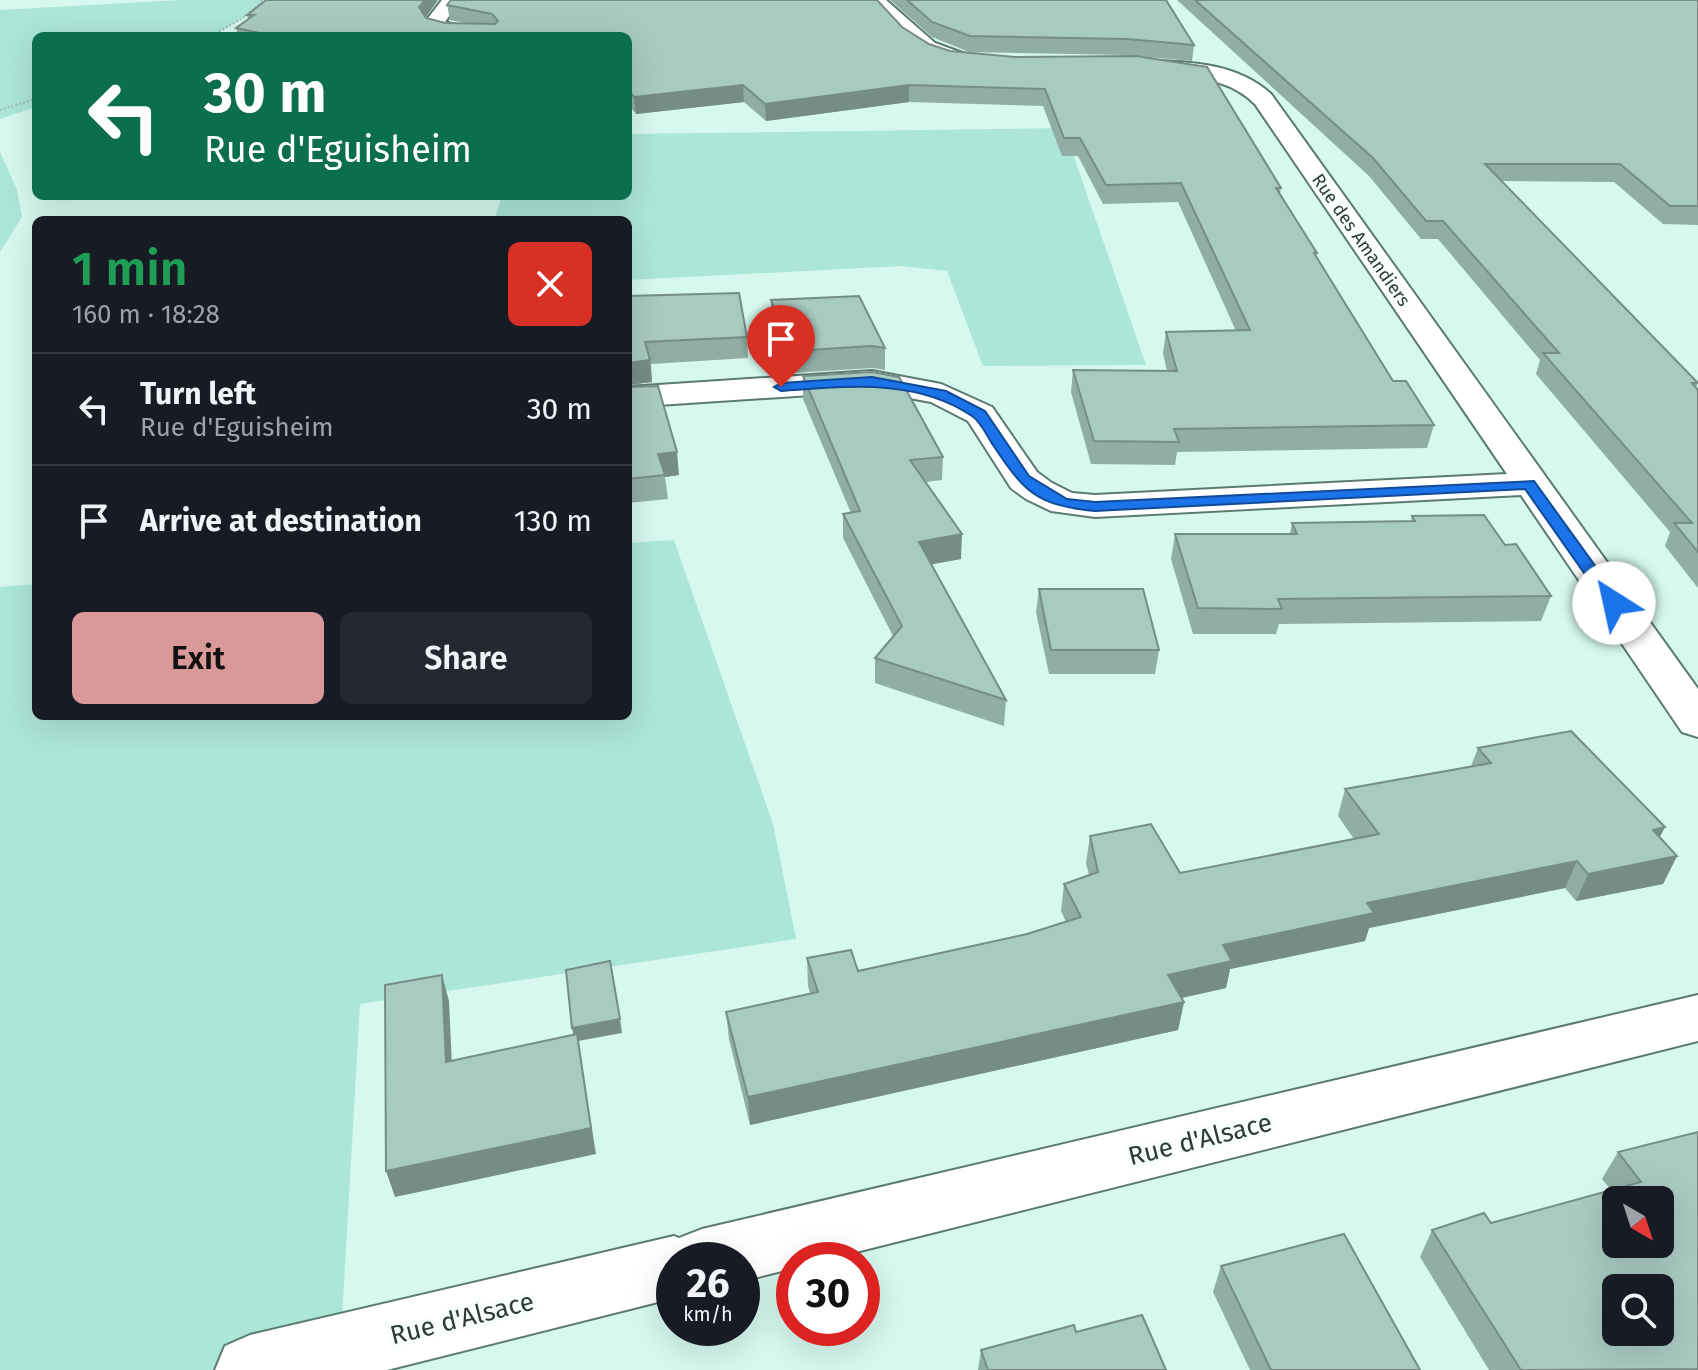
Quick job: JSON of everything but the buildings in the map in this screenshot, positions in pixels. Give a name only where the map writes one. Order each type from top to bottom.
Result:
[{"type":"street","points":[[451,0],[435,22],[437,26],[455,32]]},
{"type":"street","points":[[875,0],[928,47],[959,59],[990,63]]},
{"type":"street","name":"Rue des Amandiers","points":[[1123,66],[1194,69],[1237,81],[1257,92],[1698,722]]},
{"type":"street","points":[[632,397],[872,381],[941,394],[980,414],[1024,480],[1064,503],[1080,505],[1529,484]]},
{"type":"street","name":"Rue d'Alsace","points":[[760,1246],[1698,1018]]},
{"type":"street","name":"Rue d'Alsace","points":[[250,1370],[656,1271]]},
{"type":"path","points":[[219,32],[250,14],[262,0]]},
{"type":"path","points":[[0,110],[32,100]]},
{"type":"green space","points":[[182,0],[262,0],[250,14],[219,32],[32,32],[32,108],[0,119],[0,10]]},
{"type":"green space","points":[[1064,128],[1146,365],[983,366],[947,271],[901,266],[632,280],[632,216],[495,216],[501,200],[632,200],[632,134]]},
{"type":"green space","points":[[0,152],[17,190],[22,217],[0,252]]},
{"type":"green space","points":[[674,540],[773,824],[796,939],[360,1004],[339,1370],[0,1370],[0,587],[32,584],[32,720],[632,720],[632,543]]},
{"type":"route","points":[[781,387],[872,381],[941,394],[980,414],[1024,480],[1064,503],[1095,506],[1529,484],[1614,603]]}]
